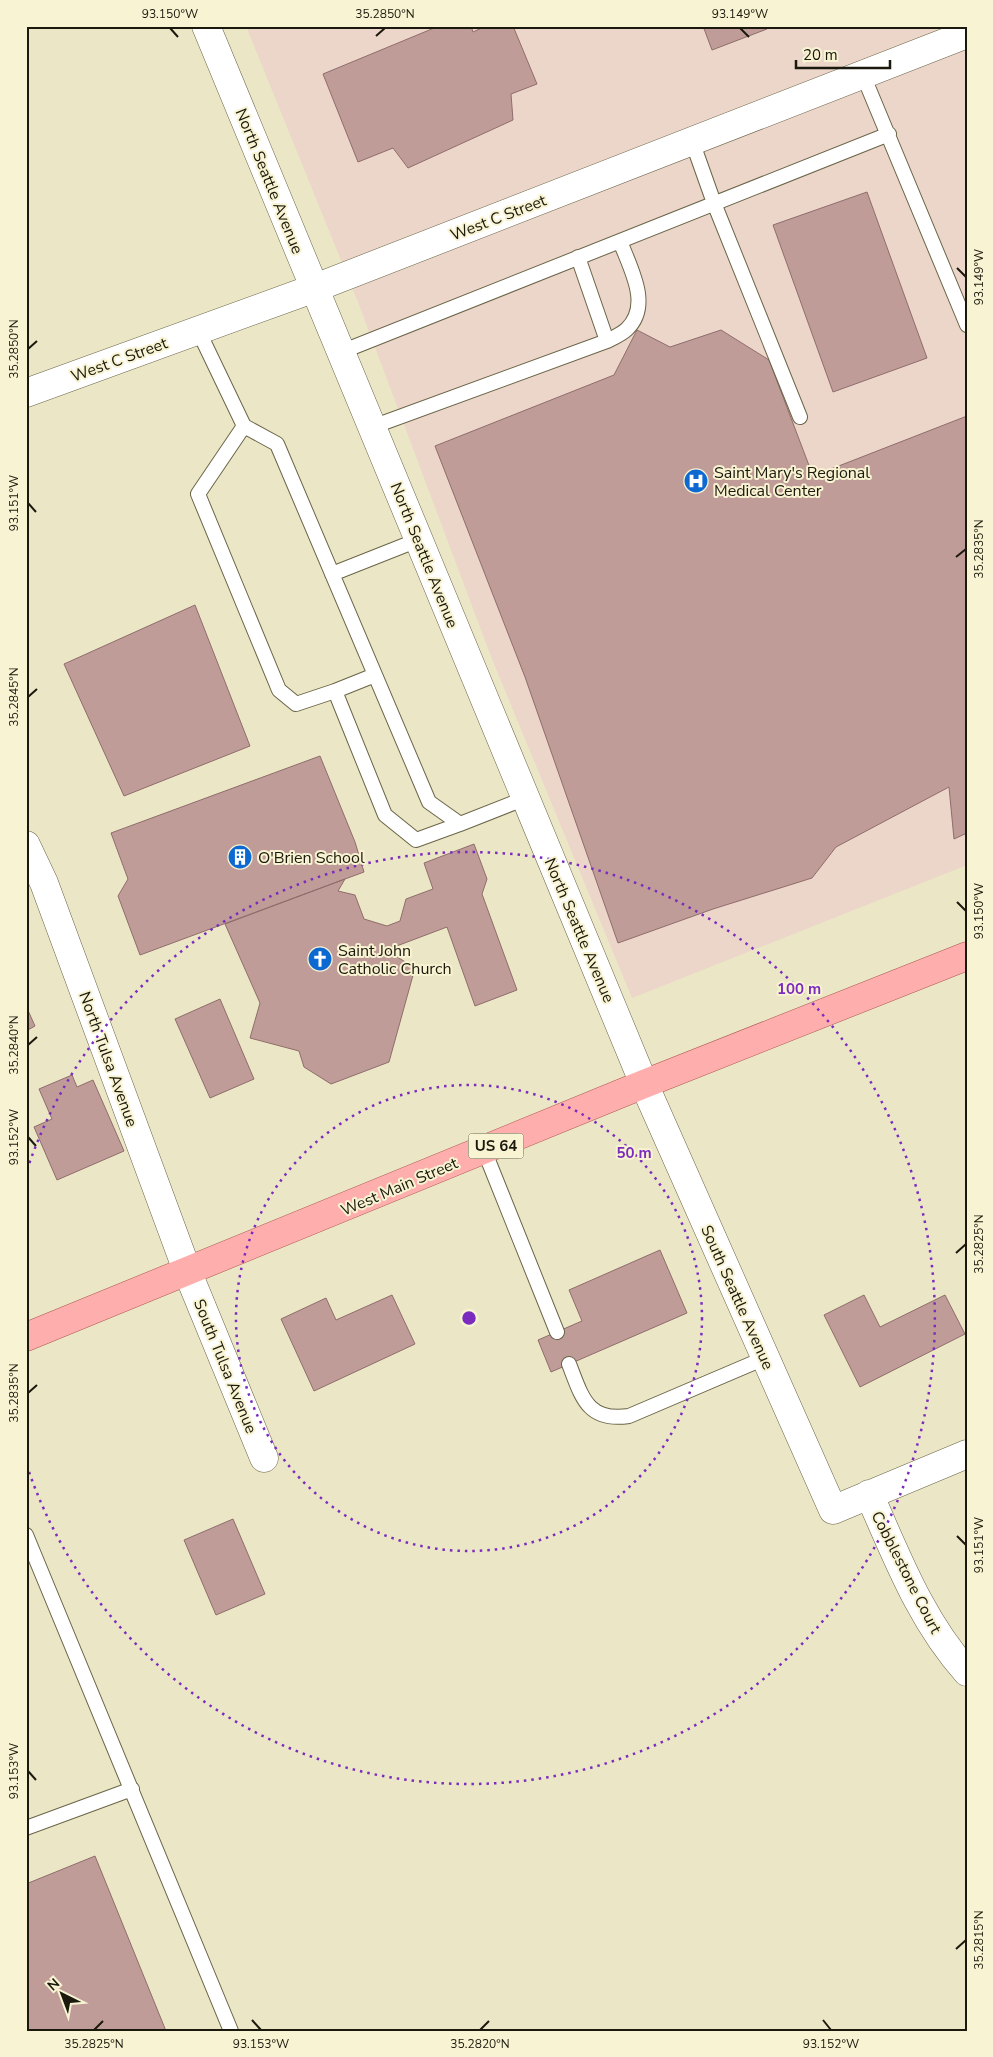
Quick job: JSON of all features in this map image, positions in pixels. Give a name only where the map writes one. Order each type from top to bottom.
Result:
[{"type":"main road","name":"West Main Street","points":[[26,1338],[644,1084],[967,956]]},
{"type":"street","name":"North Seattle Avenue","points":[[206,26],[644,1084]]},
{"type":"street","name":"West C Street","points":[[26,393],[315,288],[967,34]]},
{"type":"street","name":"North Tulsa Avenue","points":[[26,845],[44,883],[188,1273]]},
{"type":"street","name":"South Seattle Avenue","points":[[644,1084],[833,1510],[869,1494]]},
{"type":"street","name":"South Tulsa Avenue","points":[[188,1273],[264,1458]]},
{"type":"street","points":[[869,1494],[967,1454]]},
{"type":"street","name":"Cobblestone Court","points":[[869,1494],[923,1612],[948,1651],[967,1672]]},
{"type":"lane","points":[[863,75],[967,325]]},
{"type":"lane","points":[[340,352],[889,134]]},
{"type":"lane","points":[[692,142],[714,203],[800,417]]},
{"type":"lane","points":[[372,427],[607,342],[626,330],[638,315],[640,299],[620,241]]},
{"type":"lane","points":[[578,257],[607,342]]},
{"type":"lane","points":[[198,330],[244,426],[277,444],[429,802],[460,824]]},
{"type":"lane","points":[[244,426],[198,494],[279,690],[296,704],[336,691],[375,675]]},
{"type":"lane","points":[[332,574],[418,540]]},
{"type":"lane","points":[[336,691],[385,815],[416,840],[526,798]]},
{"type":"lane","points":[[484,1150],[557,1332]]},
{"type":"lane","points":[[569,1364],[583,1399],[602,1416],[614,1418],[629,1416],[765,1358]]},
{"type":"lane","points":[[26,1535],[230,2031]]},
{"type":"lane","points":[[26,1828],[132,1789]]},
{"type":"shaded area","name":"Saint Mary's Regional Medical Center","points":[[246,26],[967,26],[967,865],[632,998],[492,659],[358,302]]},
{"type":"building","points":[[439,26],[471,26],[473,32],[486,26],[513,26],[537,84],[511,94],[513,120],[408,168],[393,148],[358,162],[323,74]]},
{"type":"building","points":[[703,26],[766,26],[767,29],[712,50]]},
{"type":"building","points":[[867,192],[927,358],[833,392],[773,225]]},
{"type":"building","points":[[637,330],[670,347],[721,330],[769,360],[813,476],[967,416],[967,833],[954,839],[949,787],[836,847],[812,878],[713,909],[618,943],[525,677],[435,446],[614,375]]},
{"type":"building","points":[[195,605],[250,746],[124,796],[64,664]]},
{"type":"building","name":"O'Brien School","points":[[320,756],[355,842],[364,872],[140,955],[118,896],[128,879],[111,833]]},
{"type":"building","name":"Saint John Catholic Church","points":[[474,844],[487,879],[482,894],[517,990],[475,1006],[447,927],[386,950],[415,968],[389,1062],[331,1084],[304,1067],[299,1051],[250,1038],[260,1003],[225,924],[345,879],[338,891],[355,895],[364,919],[387,926],[400,921],[406,899],[433,889],[424,863]]},
{"type":"building","points":[[220,999],[254,1079],[210,1098],[175,1019]]},
{"type":"building","points":[[26,1006],[35,1026],[26,1031]]},
{"type":"building","points":[[72,1075],[77,1087],[93,1080],[124,1151],[57,1180],[34,1127],[52,1119],[39,1089]]},
{"type":"building","points":[[660,1250],[687,1313],[551,1372],[538,1340],[582,1321],[569,1290]]},
{"type":"building","points":[[392,1295],[415,1344],[314,1391],[281,1319],[326,1298],[336,1320]]},
{"type":"building","points":[[864,1295],[880,1327],[945,1295],[965,1334],[860,1387],[824,1315]]},
{"type":"building","points":[[233,1519],[265,1594],[216,1615],[184,1540]]},
{"type":"building","points":[[95,1856],[166,2031],[26,2031],[26,1884]]},
{"type":"place","name":"Saint Mary's Regional Medical Center","points":[[696,481]]},
{"type":"place","name":"O'Brien School","points":[[240,857]]},
{"type":"place","name":"Saint John Catholic Church","points":[[320,959]]}]
